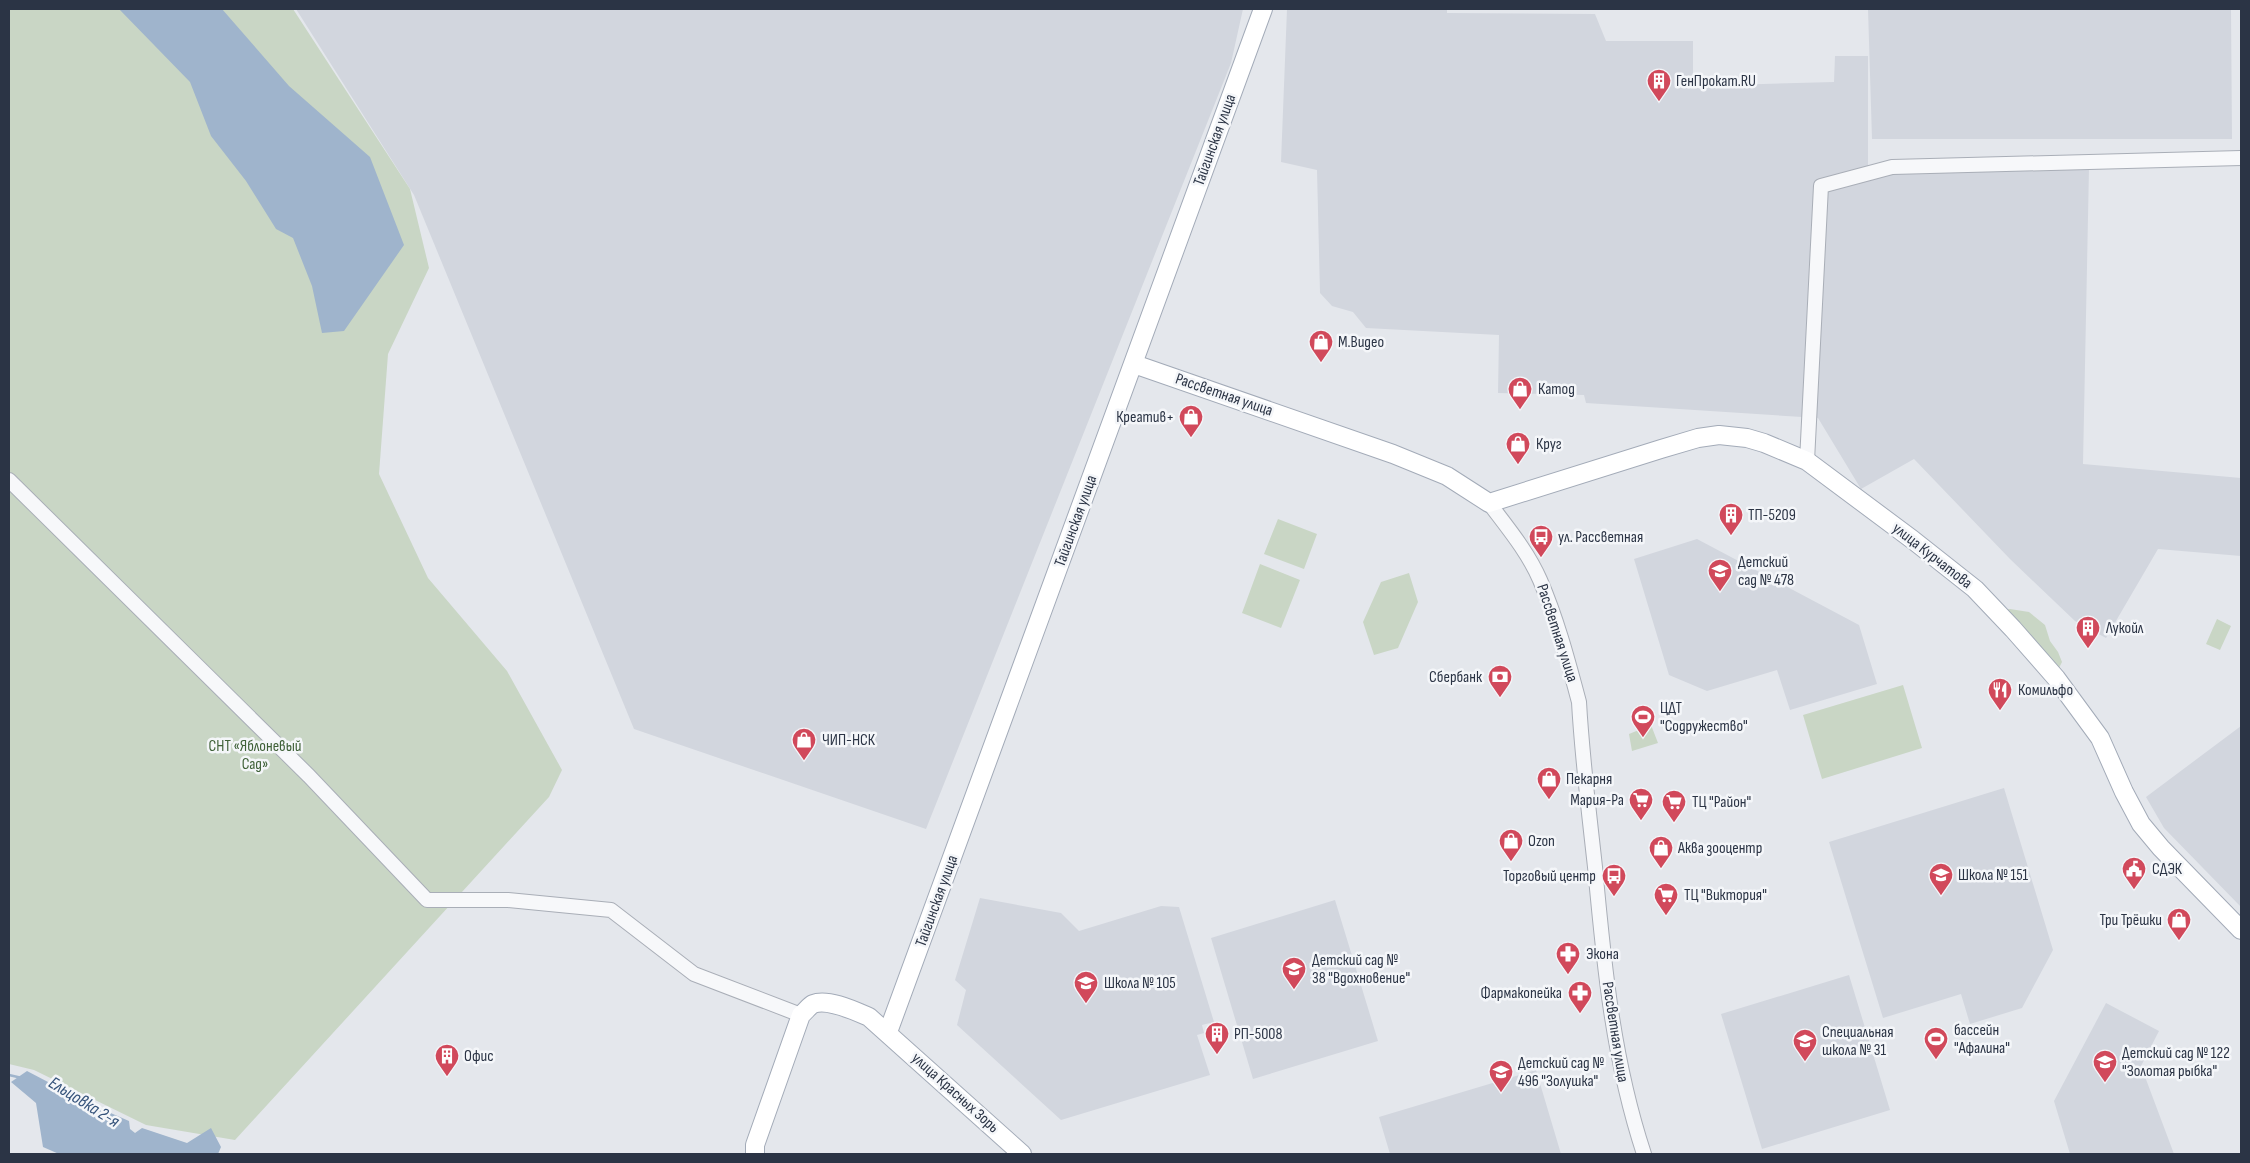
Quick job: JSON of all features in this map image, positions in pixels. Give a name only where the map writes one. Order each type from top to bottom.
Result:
[{"type":"main road","name":"Тайгинская улица","points":[[888,1032],[1263,9]]},
{"type":"main road","name":"Рассветная улица","points":[[1134,364],[1393,454],[1447,476],[1489,503]]},
{"type":"main road","name":"улица Курчатова","points":[[1489,503],[1661,449],[1719,435],[1747,438],[1764,443],[1807,461],[1975,589],[2013,629],[2056,678],[2100,738],[2124,792],[2141,824],[2161,848],[2241,930]]},
{"type":"main road","name":"улица Красных Зорь","points":[[801,1016],[814,1004],[830,1003],[850,1008],[869,1017],[1022,1154]]},
{"type":"main road","points":[[755,1154],[755,1145],[801,1016]]},
{"type":"street","points":[[1807,461],[1821,186],[1892,167],[2241,158]]},
{"type":"street","points":[[9,480],[309,776],[427,900],[508,900],[611,910],[694,974],[801,1016]]},
{"type":"street","name":"Рассветная улица","points":[[1489,503],[1517,540],[1540,579],[1579,702],[1607,984],[1615,1042],[1624,1088],[1644,1154]]},
{"type":"shaded area","points":[[296,9],[1243,9],[1231,63],[926,829],[634,729],[414,195]]},
{"type":"shaded area","points":[[1287,9],[1447,9],[1447,13],[1595,14],[1606,41],[1693,41],[1693,86],[1834,82],[1835,56],[1868,56],[1868,174],[2089,168],[2083,464],[2241,478],[2241,556],[2158,549],[2106,638],[2075,621],[2010,559],[1914,459],[1861,489],[1818,418],[1586,403],[1584,395],[1498,393],[1499,335],[1366,328],[1353,312],[1332,306],[1320,293],[1317,170],[1281,162]]},
{"type":"shaded area","points":[[1868,9],[2241,9],[2231,10],[2232,139],[1872,139]]},
{"type":"shaded area","name":"Детский сад № 478","points":[[1697,539],[1859,625],[1877,684],[1790,710],[1777,670],[1707,691],[1669,675],[1634,559]]},
{"type":"shaded area","points":[[2241,726],[2241,907],[2164,828],[2146,797]]},
{"type":"shaded area","name":"Школа № 151","points":[[2004,788],[2053,950],[2022,1008],[1970,1024],[1961,994],[1883,1018],[1829,842]]},
{"type":"shaded area","name":"Школа № 105","points":[[980,898],[1061,913],[1079,931],[1161,906],[1179,907],[1214,1022],[1202,1025],[1204,1033],[1197,1035],[1210,1075],[1061,1120],[957,1025],[966,990],[955,980]]},
{"type":"shaded area","name":"Детский сад № 38 \"Вдохновение\"","points":[[1335,900],[1378,1041],[1253,1079],[1211,938]]},
{"type":"shaded area","name":"Специальная школа № 31","points":[[1849,975],[1890,1110],[1762,1149],[1721,1014]]},
{"type":"shaded area","name":"Детский сад № 122 \"Золотая рыбка\"","points":[[2106,1003],[2159,1031],[2141,1066],[2174,1154],[2070,1154],[2054,1101]]},
{"type":"shaded area","name":"Детский сад № 496 \"Золушка\"","points":[[1536,1070],[1561,1154],[1390,1154],[1379,1117]]},
{"type":"green space","name":"СНТ «Яблоневый Сад»","points":[[9,9],[293,9],[410,189],[429,268],[388,354],[379,474],[428,578],[507,671],[562,770],[549,797],[235,1140],[146,1125],[34,1070],[9,1064]]},
{"type":"green space","points":[[1278,519],[1317,534],[1304,569],[1264,554]]},
{"type":"green space","points":[[1260,564],[1300,580],[1281,628],[1242,613]]},
{"type":"green space","points":[[1409,573],[1418,602],[1398,648],[1374,655],[1363,622],[1381,582]]},
{"type":"green space","points":[[2005,610],[2029,612],[2045,625],[2050,641],[2062,662],[2058,670]]},
{"type":"green space","points":[[2217,619],[2231,626],[2220,650],[2206,644]]},
{"type":"green space","points":[[1903,685],[1922,748],[1822,779],[1803,715]]},
{"type":"green space","name":"ЦДТ \"Содружество\"","points":[[1651,725],[1658,743],[1632,751],[1629,734]]},
{"type":"water","points":[[119,9],[222,9],[289,86],[370,157],[404,245],[344,331],[322,333],[312,286],[293,238],[276,229],[246,181],[211,136],[190,82]]},
{"type":"water","points":[[27,1071],[90,1104],[129,1121],[130,1129],[135,1133],[142,1128],[187,1143],[211,1128],[221,1147],[218,1154],[59,1154],[43,1147],[36,1103],[11,1082]]},
{"type":"waterway","name":"Ельцовка 2-я","points":[[9,1075],[22,1078]]},
{"type":"place","name":"ГенПрокат.RU","points":[[1659,102]]},
{"type":"place","name":"М.Видео","points":[[1321,363]]},
{"type":"place","name":"Катод","points":[[1520,410]]},
{"type":"place","name":"Креатив+","points":[[1191,438]]},
{"type":"place","name":"Круг","points":[[1518,465]]},
{"type":"place","name":"ТП-5209","points":[[1731,536]]},
{"type":"place","name":"ул. Рассветная","points":[[1541,558]]},
{"type":"place","name":"Детский сад № 478","points":[[1720,592]]},
{"type":"place","name":"Лукойл","points":[[2088,649]]},
{"type":"place","name":"Сбербанк","points":[[1500,698]]},
{"type":"place","name":"Комильфо","points":[[2000,711]]},
{"type":"place","name":"ЦДТ \"Содружество\"","points":[[1643,738]]},
{"type":"place","name":"ЧИП-НСК","points":[[804,761]]},
{"type":"place","name":"Пекарня","points":[[1549,800]]},
{"type":"place","name":"Мария-Ра","points":[[1641,821]]},
{"type":"place","name":"ТЦ \"Район\"","points":[[1674,823]]},
{"type":"place","name":"Ozon","points":[[1511,862]]},
{"type":"place","name":"Аква зооцентр","points":[[1661,869]]},
{"type":"place","name":"СДЭК","points":[[2134,890]]},
{"type":"place","name":"Школа № 151","points":[[1941,896]]},
{"type":"place","name":"Торговый центр","points":[[1614,897]]},
{"type":"place","name":"ТЦ \"Виктория\"","points":[[1666,916]]},
{"type":"place","name":"Три Трёшки","points":[[2179,941]]},
{"type":"place","name":"Экона","points":[[1568,975]]},
{"type":"place","name":"Детский сад № 38 \"Вдохновение\"","points":[[1294,990]]},
{"type":"place","name":"Школа № 105","points":[[1086,1004]]},
{"type":"place","name":"Фармакопейка","points":[[1580,1014]]},
{"type":"place","name":"РП-5008","points":[[1217,1055]]},
{"type":"place","name":"бассейн \"Афалина\"","points":[[1936,1060]]},
{"type":"place","name":"Специальная школа № 31","points":[[1805,1062]]},
{"type":"place","name":"Офис","points":[[447,1077]]},
{"type":"place","name":"Детский сад № 122 \"Золотая рыбка\"","points":[[2105,1083]]},
{"type":"place","name":"Детский сад № 496 \"Золушка\"","points":[[1501,1093]]}]
